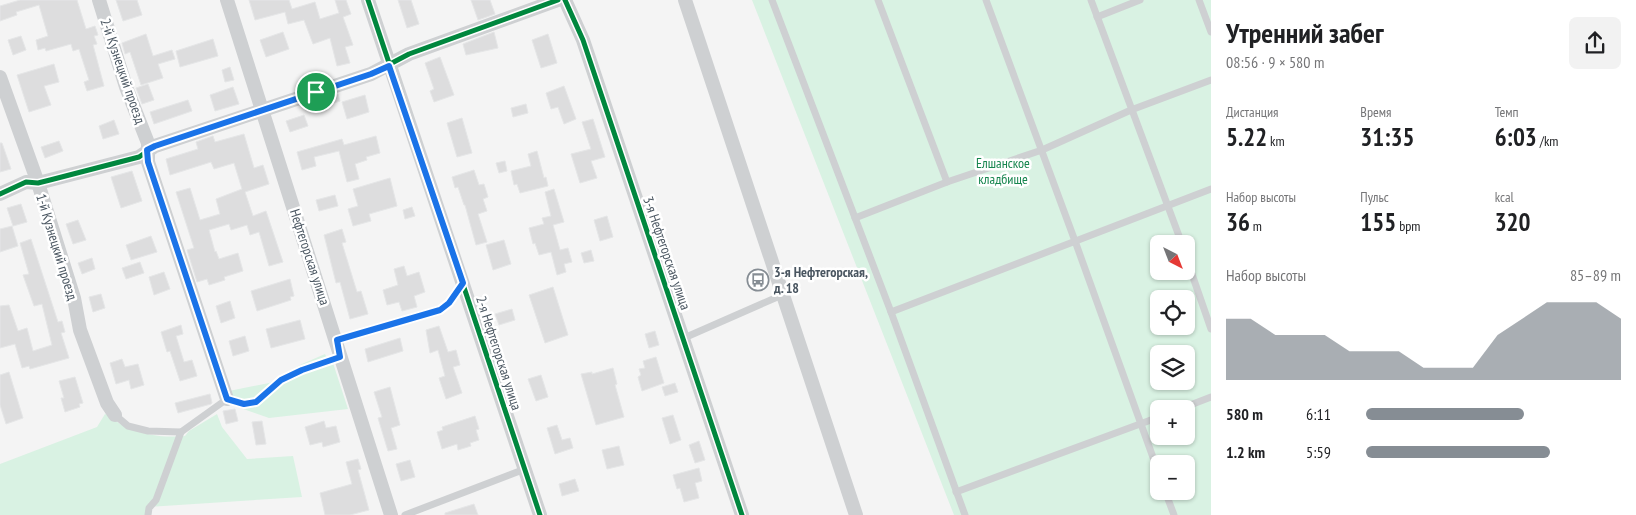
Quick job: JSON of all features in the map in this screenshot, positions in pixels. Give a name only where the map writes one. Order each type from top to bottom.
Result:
[{"type":"street","name":"2-й Кузнецкий проезд","points":[[99,0],[126,87],[148,142],[148,162],[227,399]]},
{"type":"street","name":"Нефтегорская улица","points":[[227,0],[392,515]]},
{"type":"street","name":"2-я Нефтегорская улица","points":[[368,0],[540,515]]},
{"type":"street","points":[[0,194],[26,182],[38,183],[139,156],[155,146],[371,74],[410,54],[558,0]]},
{"type":"street","name":"3-я Нефтегорская улица","points":[[565,0],[583,40],[742,515]]},
{"type":"street","points":[[685,0],[856,515]]},
{"type":"street","name":"1-й Кузнецкий проезд","points":[[0,77],[38,183],[74,298],[80,330],[107,403],[115,415]]},
{"type":"lane","points":[[772,0],[891,312],[965,515]]},
{"type":"lane","points":[[878,0],[947,182]]},
{"type":"lane","points":[[986,0],[1152,455]]},
{"type":"lane","points":[[1091,0],[1179,235]]},
{"type":"lane","points":[[1097,17],[1140,0]]},
{"type":"lane","points":[[1200,0],[1211,32]]},
{"type":"lane","points":[[854,218],[947,182],[1042,150],[1131,110],[1211,80]]},
{"type":"lane","points":[[891,312],[1211,189]]},
{"type":"lane","points":[[1194,280],[1211,329]]},
{"type":"lane","points":[[337,340],[440,310],[449,303],[463,283]]},
{"type":"lane","points":[[684,338],[782,295]]},
{"type":"lane","points":[[148,515],[149,508],[156,500],[181,432],[227,399],[244,404],[256,402],[281,380],[302,370],[340,357]]},
{"type":"lane","points":[[1195,403],[1211,397]]},
{"type":"lane","points":[[115,415],[128,426],[148,431],[181,432]]},
{"type":"lane","points":[[956,492],[1150,420]]},
{"type":"lane","points":[[405,515],[525,469]]},
{"type":"lane","points":[[1168,500],[1174,515]]},
{"type":"green space","name":"Елшанское кладбище","points":[[752,0],[1211,0],[1211,515],[954,515]]},
{"type":"green space","points":[[325,354],[327,358],[331,358],[348,409],[269,418],[235,406],[229,391],[269,383],[302,364]]},
{"type":"green space","points":[[105,414],[122,425],[137,431],[169,437],[185,436],[189,431],[217,414],[222,427],[247,459],[293,456],[302,497],[148,507],[145,515],[0,515],[0,464],[97,427]]},
{"type":"building","points":[[20,0],[77,0],[86,29],[95,26],[98,35],[94,36],[97,44],[93,45],[104,86],[87,91],[84,82],[89,80],[79,49],[73,51],[71,44],[46,51],[45,48],[38,50],[36,40],[48,36],[39,5],[16,12],[17,15],[0,21],[0,6]]},
{"type":"building","points":[[116,0],[137,0],[142,15],[123,21]]},
{"type":"building","points":[[249,0],[289,0],[292,9],[315,2],[320,19],[339,13],[335,0],[346,0],[351,14],[343,17],[353,45],[345,47],[350,63],[337,66],[330,38],[313,44],[304,20],[288,24],[285,12],[255,20]]},
{"type":"building","points":[[398,0],[411,0],[419,24],[407,28]]},
{"type":"building","points":[[471,0],[490,0],[495,14],[478,20]]},
{"type":"building","points":[[283,32],[289,49],[266,57],[260,40]]},
{"type":"building","points":[[494,32],[498,48],[466,55],[463,44]]},
{"type":"building","points":[[146,34],[153,56],[172,50],[175,59],[158,64],[163,78],[141,85],[130,52],[125,54],[122,43]]},
{"type":"building","points":[[548,34],[557,63],[541,68],[532,40]]},
{"type":"building","points":[[21,36],[26,50],[13,55],[8,40]]},
{"type":"building","points":[[213,39],[218,56],[180,67],[176,51]]},
{"type":"building","points":[[440,57],[454,95],[434,102],[430,91],[434,89],[425,63]]},
{"type":"building","points":[[54,64],[59,82],[44,86],[51,105],[29,112],[17,75]]},
{"type":"building","points":[[230,67],[234,80],[225,82],[222,70]]},
{"type":"building","points":[[148,84],[154,100],[142,104],[136,88]]},
{"type":"building","points":[[564,86],[576,119],[564,124],[558,107],[551,109],[546,93]]},
{"type":"building","points":[[233,87],[239,104],[215,111],[210,95]]},
{"type":"building","points":[[338,94],[340,101],[328,105],[326,98]]},
{"type":"building","points":[[365,95],[369,112],[347,119],[342,102]]},
{"type":"building","points":[[188,100],[192,111],[154,124],[150,112]]},
{"type":"building","points":[[526,104],[528,113],[513,117],[511,108]]},
{"type":"building","points":[[304,115],[308,126],[290,132],[286,121]]},
{"type":"building","points":[[462,118],[472,153],[457,157],[447,123]]},
{"type":"building","points":[[593,119],[605,157],[591,161],[597,178],[580,183],[571,154],[591,149],[582,122]]},
{"type":"building","points":[[114,120],[119,134],[103,139],[99,126]]},
{"type":"building","points":[[244,134],[254,168],[263,165],[269,184],[245,192],[253,216],[266,211],[283,262],[269,266],[259,232],[250,235],[247,225],[231,230],[229,224],[209,230],[215,252],[219,259],[238,253],[243,271],[224,277],[225,280],[209,285],[207,279],[197,282],[187,250],[194,248],[176,192],[190,188],[200,220],[220,214],[216,199],[242,189],[234,163],[214,169],[211,162],[170,175],[166,159],[198,149],[196,142],[213,136],[215,142]]},
{"type":"building","points":[[376,136],[380,153],[366,157],[367,160],[355,164],[359,179],[347,182],[339,151],[314,157],[316,166],[302,170],[297,152],[342,139],[344,145]]},
{"type":"building","points":[[59,141],[63,151],[45,158],[41,147]]},
{"type":"building","points":[[0,143],[2,143],[11,169],[0,172]]},
{"type":"building","points":[[537,151],[548,186],[520,193],[517,184],[514,185],[511,171],[531,166],[528,154]]},
{"type":"building","points":[[505,161],[507,171],[499,173],[496,163]]},
{"type":"building","points":[[474,170],[479,185],[484,184],[488,197],[483,199],[487,211],[478,214],[487,242],[476,245],[465,205],[458,187],[455,188],[452,177]]},
{"type":"building","points":[[132,171],[142,201],[121,208],[111,177]]},
{"type":"building","points":[[390,178],[397,206],[369,214],[371,221],[353,226],[348,209],[358,206],[353,189]]},
{"type":"building","points":[[554,189],[564,222],[553,225],[560,250],[568,248],[572,262],[564,264],[566,272],[557,275],[551,252],[539,255],[535,243],[533,244],[529,228],[544,224],[542,218],[551,216],[545,192]]},
{"type":"building","points":[[335,195],[338,206],[319,211],[316,200]]},
{"type":"building","points":[[21,204],[27,222],[13,226],[7,208]]},
{"type":"building","points":[[412,207],[415,216],[405,219],[403,210]]},
{"type":"building","points":[[607,216],[613,237],[600,241],[594,220]]},
{"type":"building","points":[[78,220],[86,240],[73,244],[66,224]]},
{"type":"building","points":[[12,226],[18,246],[0,252],[0,229]]},
{"type":"building","points":[[342,229],[346,242],[342,243],[357,292],[361,291],[368,314],[350,319],[340,282],[336,283],[324,235]]},
{"type":"building","points":[[151,236],[157,252],[131,260],[126,245]]},
{"type":"building","points":[[31,239],[58,322],[62,321],[65,332],[61,333],[69,358],[30,369],[29,366],[22,368],[15,344],[0,348],[0,306],[9,305],[18,331],[27,328],[33,351],[52,345],[42,304],[34,306],[23,275],[29,274],[20,243]]},
{"type":"building","points":[[504,240],[511,264],[493,270],[486,245]]},
{"type":"building","points":[[591,250],[594,261],[584,263],[581,253]]},
{"type":"building","points":[[92,258],[95,269],[82,274],[78,263]]},
{"type":"building","points":[[140,262],[144,273],[126,279],[122,268]]},
{"type":"building","points":[[404,266],[407,276],[419,272],[425,292],[414,296],[417,307],[402,311],[399,302],[387,305],[383,290],[398,285],[394,269]]},
{"type":"building","points":[[164,272],[170,289],[154,295],[149,277]]},
{"type":"building","points":[[290,279],[294,296],[290,297],[291,300],[257,311],[251,291]]},
{"type":"building","points":[[553,287],[568,335],[545,343],[529,295]]},
{"type":"building","points":[[101,294],[105,308],[93,312],[89,297]]},
{"type":"building","points":[[230,301],[235,318],[221,323],[216,306]]},
{"type":"building","points":[[512,309],[515,320],[499,325],[495,314]]},
{"type":"building","points":[[300,320],[305,339],[271,348],[266,329]]},
{"type":"building","points":[[181,325],[183,334],[176,336],[184,362],[192,360],[197,376],[180,381],[170,351],[167,352],[161,332]]},
{"type":"building","points":[[439,326],[448,352],[456,350],[460,365],[453,367],[462,393],[446,399],[439,378],[445,376],[438,350],[430,353],[426,330]]},
{"type":"building","points":[[655,331],[659,345],[649,348],[645,334]]},
{"type":"building","points":[[245,336],[249,351],[233,356],[229,341]]},
{"type":"building","points":[[400,338],[403,351],[368,362],[365,349]]},
{"type":"building","points":[[656,357],[664,383],[642,391],[638,377],[641,375],[639,369],[645,368],[643,361]]},
{"type":"building","points":[[122,359],[125,367],[138,364],[144,385],[131,389],[129,380],[116,384],[110,363]]},
{"type":"building","points":[[613,368],[617,384],[615,385],[624,417],[596,425],[581,374],[592,372],[592,374]]},
{"type":"building","points":[[9,372],[23,418],[6,424],[0,405],[0,375]]},
{"type":"building","points":[[541,375],[548,397],[536,401],[528,379]]},
{"type":"building","points":[[75,377],[83,403],[79,404],[80,407],[65,412],[61,398],[64,398],[59,381]]},
{"type":"building","points":[[675,383],[678,392],[665,396],[662,387]]},
{"type":"building","points":[[390,387],[400,425],[391,428],[397,449],[388,451],[378,418],[382,417],[374,392]]},
{"type":"building","points":[[210,394],[211,404],[178,413],[175,403]]},
{"type":"building","points":[[235,409],[238,421],[226,424],[223,411]]},
{"type":"building","points":[[673,415],[681,440],[670,444],[662,418]]},
{"type":"building","points":[[475,416],[479,429],[476,430],[479,440],[470,443],[471,446],[458,450],[457,444],[442,449],[437,432],[443,430],[442,427]]},
{"type":"building","points":[[262,421],[266,444],[256,445],[252,422]]},
{"type":"building","points":[[324,421],[326,428],[336,426],[340,442],[323,447],[322,442],[310,445],[305,427]]},
{"type":"building","points":[[557,425],[562,440],[570,438],[573,448],[555,454],[547,428]]},
{"type":"building","points":[[699,441],[705,460],[695,463],[689,445]]},
{"type":"building","points":[[619,446],[624,465],[607,469],[602,450]]},
{"type":"building","points":[[358,459],[361,469],[358,470],[369,510],[350,515],[325,515],[320,493],[352,484],[346,462]]},
{"type":"building","points":[[410,460],[415,477],[401,481],[396,464]]},
{"type":"building","points":[[699,468],[702,481],[695,483],[699,498],[684,502],[680,488],[677,489],[673,475]]},
{"type":"building","points":[[575,479],[579,491],[562,496],[559,484]]},
{"type":"building","points":[[474,504],[478,515],[445,515],[445,513]]},
{"type":"cycle path","points":[[368,0],[540,515]]},
{"type":"cycle path","points":[[0,194],[26,182],[38,183],[139,157],[155,146],[371,74],[409,54],[558,0]]},
{"type":"cycle path","points":[[565,0],[583,40],[742,515]]},
{"type":"place","name":"3-я Нефтегорская, д. 18","points":[[758,280]]},
{"type":"route","points":[[389,66],[463,283],[460,290],[449,303],[440,310],[337,340],[340,357],[302,370],[281,380],[256,402],[244,404],[227,399],[148,162],[147,150],[316,92],[389,66]]}]
